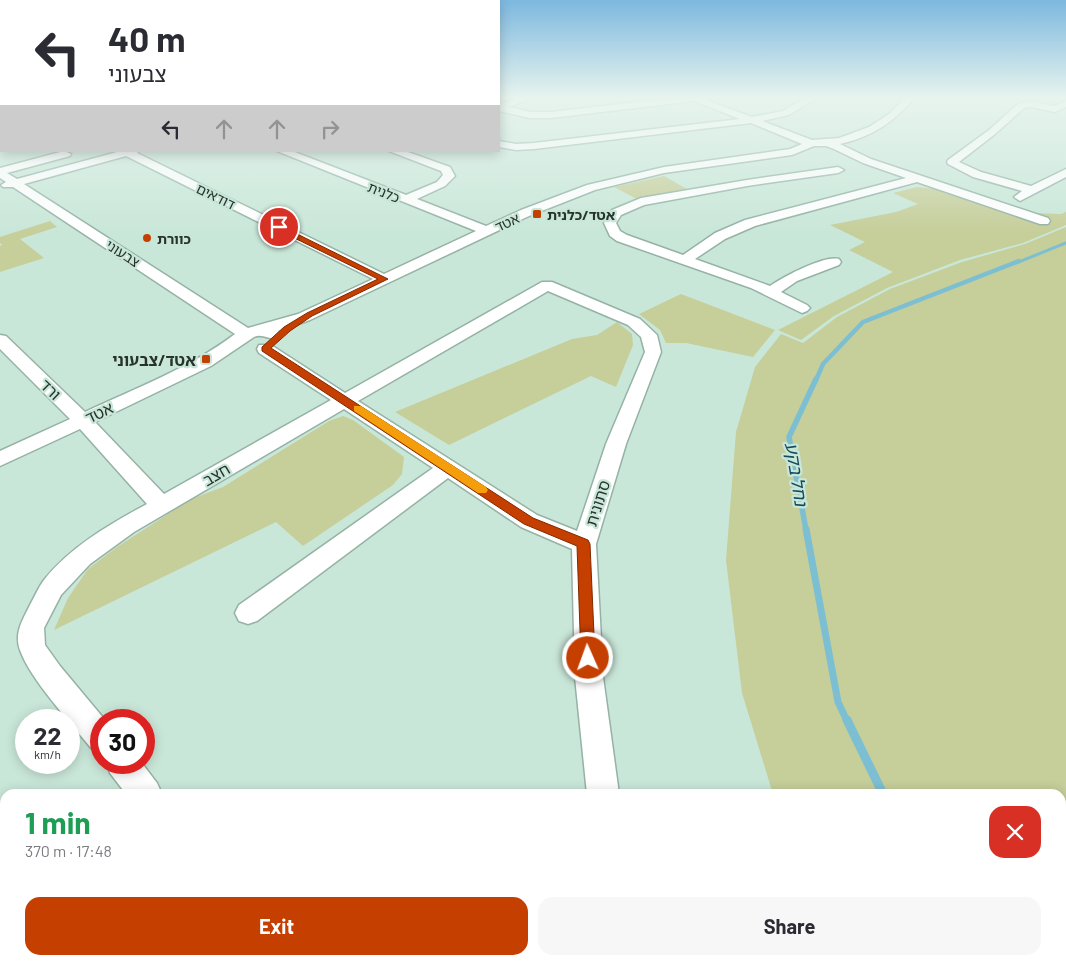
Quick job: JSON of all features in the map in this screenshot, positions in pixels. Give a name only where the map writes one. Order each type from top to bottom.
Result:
[{"type":"street","points":[[500,144],[516,147],[568,142]]},
{"type":"street","points":[[801,142],[808,145],[812,151],[831,149],[1044,221]]},
{"type":"street","name":"אטד","points":[[831,149],[846,142]]},
{"type":"street","name":"אטד","points":[[0,459],[198,366],[287,329],[310,314],[560,198],[609,182],[664,170],[831,149],[846,142]]},
{"type":"street","points":[[979,142],[952,162],[955,166],[1032,190]]},
{"type":"street","name":"אטד","points":[[775,155],[792,152],[808,145]]},
{"type":"street","points":[[0,172],[75,152]]},
{"type":"street","points":[[0,187],[131,152]]},
{"type":"street","name":"דודאים","points":[[131,152],[384,279]]},
{"type":"street","name":"כלנית","points":[[285,152],[487,231]]},
{"type":"street","points":[[397,152],[446,169],[449,176],[441,184],[406,200]]},
{"type":"street","points":[[802,308],[772,292],[622,238],[611,228],[612,218],[623,209],[647,201],[838,170]]},
{"type":"street","name":"צבעוני","points":[[0,172],[529,521],[584,544]]},
{"type":"street","points":[[1002,207],[1066,172]]},
{"type":"street","points":[[800,175],[847,196]]},
{"type":"street","points":[[684,260],[720,236],[764,218],[918,178]]},
{"type":"street","points":[[772,292],[792,278],[834,262]]},
{"type":"street","name":"חצב","points":[[90,724],[50,675],[32,648],[31,628],[52,588],[82,557],[126,526],[547,285]]},
{"type":"street","name":"סתונית","points":[[547,285],[634,322],[649,335],[653,352],[616,444],[584,544],[589,677],[602,789]]},
{"type":"street","name":"ורד","points":[[0,340],[82,420],[162,506]]},
{"type":"street","points":[[248,612],[448,468]]},
{"type":"street","points":[[130,774],[142,789]]},
{"type":"green space","points":[[664,176],[687,189],[637,199],[614,187]]},
{"type":"green space","points":[[917,187],[935,189],[1021,218],[1035,213],[1061,214],[1066,212],[1066,225],[1023,243],[960,260],[887,288],[834,316],[801,340],[778,330],[893,272],[849,250],[865,242],[830,225],[896,212],[918,204],[893,193]]},
{"type":"green space","points":[[50,221],[57,227],[20,239],[44,258],[0,272],[0,246],[2,245],[0,237]]},
{"type":"green space","points":[[1066,227],[1066,789],[771,789],[742,693],[726,560],[736,432],[755,367],[781,334],[803,343],[837,317],[890,289],[962,262],[1025,244]]},
{"type":"green space","points":[[681,294],[775,330],[753,357],[686,343],[666,343],[660,330],[639,314]]},
{"type":"green space","points":[[617,322],[632,334],[633,345],[616,387],[591,376],[449,445],[395,412],[572,339],[597,335]]},
{"type":"green space","points":[[343,416],[353,420],[404,457],[402,474],[393,485],[303,546],[276,522],[54,630],[68,598],[88,569],[117,547],[191,499],[223,487],[329,421]]},
{"type":"waterway","name":"נחל בקע","points":[[1016,263],[1066,243]]},
{"type":"waterway","name":"נחל בקע","points":[[816,380],[823,364],[863,322],[1019,261]]},
{"type":"waterway","name":"נחל בקע","points":[[806,530],[789,437],[816,379]]},
{"type":"waterway","name":"נחל בקע","points":[[806,529],[838,702],[847,721]]},
{"type":"waterway","name":"נחל בקע","points":[[847,720],[881,789]]},
{"type":"slow traffic","points":[[357,409],[482,490]]},
{"type":"place","name":"אטד/כלנית","points":[[537,214]]},
{"type":"place","name":"כוורת","points":[[147,238]]},
{"type":"place","name":"אטד/צבעוני","points":[[206,359]]},
{"type":"route","points":[[279,227],[384,279],[310,314],[287,329],[271,346],[265,349],[529,521],[584,544],[588,658]]}]
